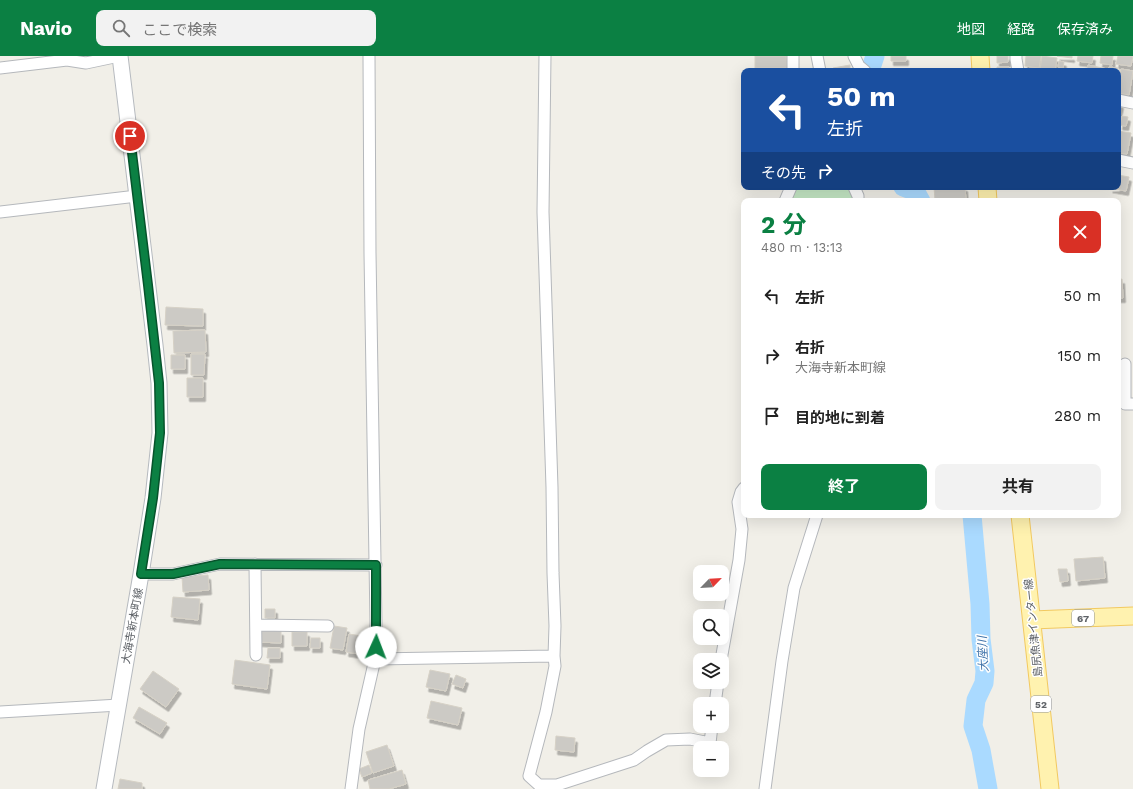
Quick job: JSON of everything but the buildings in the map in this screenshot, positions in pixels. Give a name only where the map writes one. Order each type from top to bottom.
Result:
[{"type":"main road","name":"大海寺新本町線","points":[[104,789],[153,498],[160,433],[159,383],[120,56]]},
{"type":"main road","points":[[980,56],[980,68]]},
{"type":"main road","name":"島尻魚津インター線","points":[[1020,518],[1050,789]]},
{"type":"main road","name":"67","points":[[1032,620],[1133,616]]},
{"type":"street","points":[[0,68],[67,60],[86,63],[120,56]]},
{"type":"street","points":[[351,789],[359,729],[375,659],[376,623],[370,254],[369,56]]},
{"type":"street","points":[[545,56],[543,212],[552,487],[552,573],[555,626],[555,666],[546,712],[529,776],[539,785],[557,785],[634,760],[666,740],[690,739],[710,743],[711,733]]},
{"type":"street","points":[[793,56],[793,68]]},
{"type":"street","points":[[817,56],[819,68]]},
{"type":"street","points":[[854,56],[861,68]]},
{"type":"street","points":[[1016,56],[1018,68]]},
{"type":"street","points":[[1121,101],[1133,103]]},
{"type":"street","points":[[1121,161],[1133,163]]},
{"type":"street","points":[[0,212],[137,196]]},
{"type":"street","points":[[1125,363],[1125,404],[1133,404]]},
{"type":"street","points":[[722,653],[739,560],[742,530],[738,502],[741,492]]},
{"type":"street","points":[[765,789],[782,661],[794,588],[816,518]]},
{"type":"street","points":[[141,574],[173,574],[220,564],[376,565]]},
{"type":"street","points":[[255,564],[256,655]]},
{"type":"street","points":[[256,625],[328,626]]},
{"type":"street","points":[[375,659],[554,656]]},
{"type":"street","points":[[0,712],[119,705]]},
{"type":"green space","points":[[793,190],[850,190],[854,198],[791,198]]},
{"type":"waterway","name":"大座川","points":[[871,68],[875,56]]},
{"type":"waterway","name":"大座川","points":[[911,190],[916,192],[919,198]]},
{"type":"waterway","name":"大座川","points":[[972,518],[980,604],[981,639],[985,671],[984,683],[976,700],[973,726],[981,750],[988,789]]},
{"type":"route","points":[[130,136],[159,383],[160,433],[153,498],[141,574],[173,574],[220,564],[376,565],[376,647]]}]
